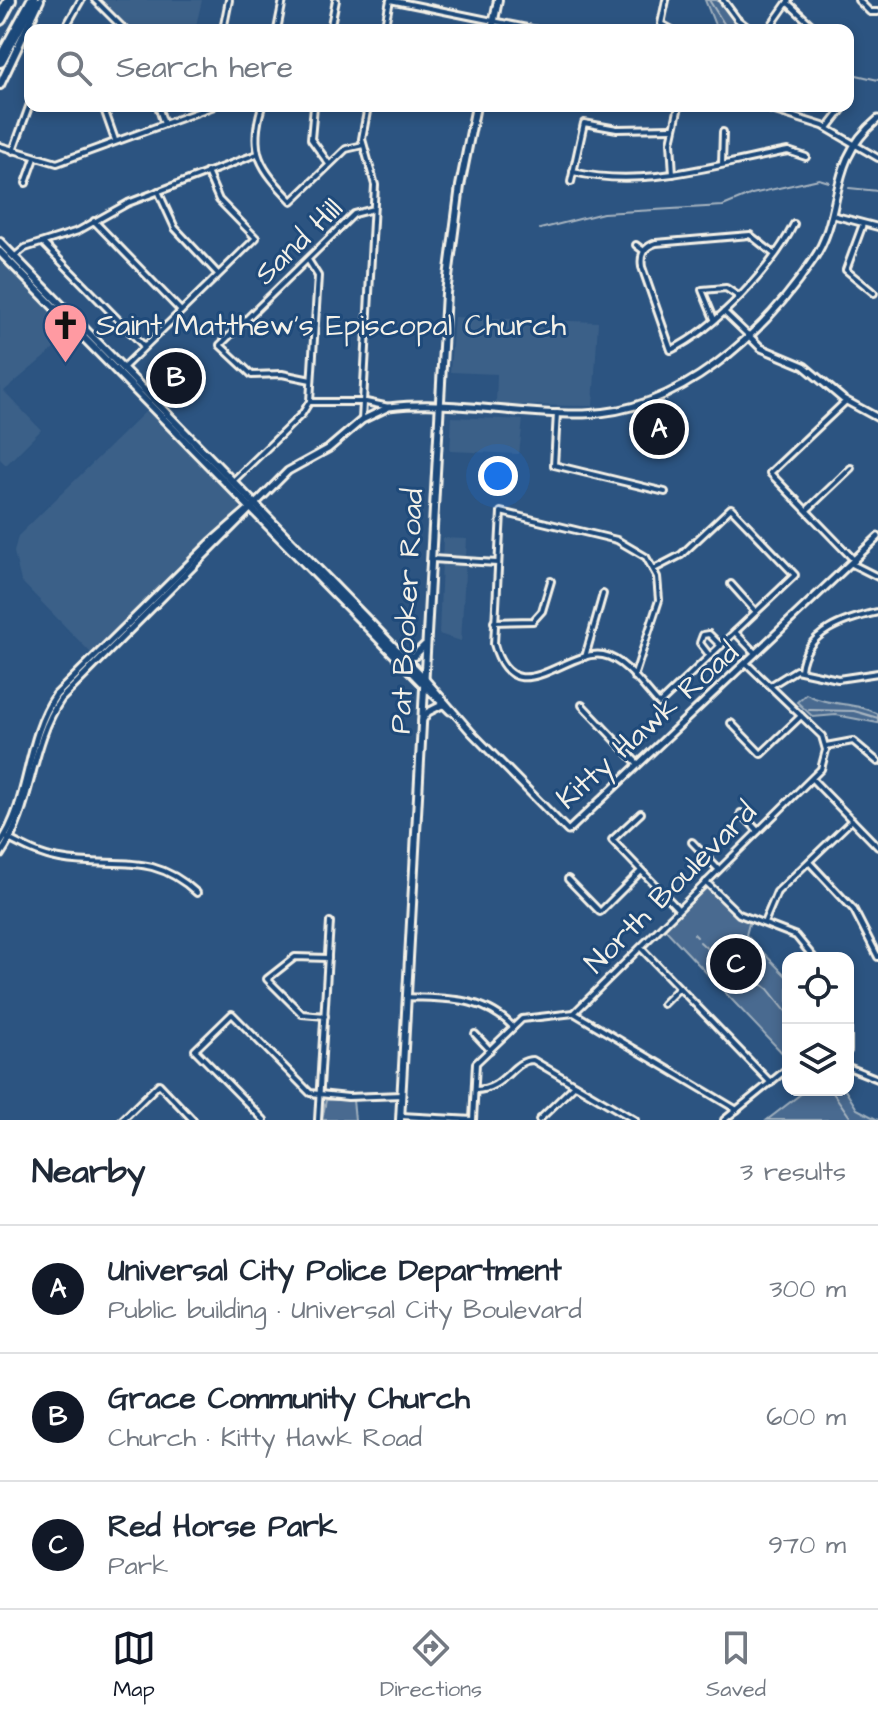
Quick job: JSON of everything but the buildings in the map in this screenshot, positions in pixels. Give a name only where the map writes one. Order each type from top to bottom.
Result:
[{"type":"highway","points":[[0,19],[10,0]]},
{"type":"highway","points":[[0,58],[27,0]]},
{"type":"highway","points":[[0,58],[33,0]]},
{"type":"main road","points":[[29,24],[40,0]]},
{"type":"main road","points":[[494,22],[498,0]]},
{"type":"main road","points":[[0,85],[24,34]]},
{"type":"main road","name":"Pat Booker Road","points":[[400,1118],[448,269],[475,112]]},
{"type":"main road","name":"Kitty Hawk Road","points":[[0,242],[12,259],[424,681]]},
{"type":"main road","name":"Kitty Hawk Road","points":[[0,252],[12,259]]},
{"type":"main road","name":"Kitty Hawk Road","points":[[372,628],[403,656],[424,681]]},
{"type":"main road","points":[[403,656],[414,656],[426,643]]},
{"type":"street","points":[[67,24],[81,0]]},
{"type":"street","points":[[95,0],[119,24]]},
{"type":"street","points":[[224,24],[229,0]]},
{"type":"street","points":[[278,24],[283,0]]},
{"type":"street","points":[[331,24],[336,0]]},
{"type":"street","points":[[385,24],[390,0],[505,24]]},
{"type":"street","points":[[661,24],[666,0]]},
{"type":"street","points":[[723,0],[743,24]]},
{"type":"street","points":[[858,0],[870,12],[878,12]]},
{"type":"street","points":[[772,24],[788,1],[811,24]]},
{"type":"street","points":[[13,151],[27,112]]},
{"type":"street","points":[[105,112],[115,140]]},
{"type":"street","points":[[160,112],[164,124]]},
{"type":"street","points":[[0,146],[57,163],[197,112]]},
{"type":"street","points":[[260,112],[255,133],[257,154],[267,174],[292,201],[346,149],[363,145]]},
{"type":"street","points":[[313,112],[311,139],[329,164]]},
{"type":"street","points":[[362,420],[374,176],[363,145],[367,112]]},
{"type":"street","points":[[673,174],[673,128],[677,112]]},
{"type":"street","points":[[779,112],[828,128],[878,158]]},
{"type":"street","points":[[828,128],[840,112]]},
{"type":"street","points":[[310,402],[599,413],[670,391],[715,364],[748,335],[813,261],[832,215],[838,180],[854,144],[878,119]]},
{"type":"street","points":[[571,182],[584,123],[617,129],[673,128]]},
{"type":"street","points":[[722,164],[723,132]]},
{"type":"street","points":[[573,172],[621,178],[673,174],[788,151],[806,157]]},
{"type":"street","points":[[12,259],[25,248],[71,234],[158,191],[257,154]]},
{"type":"street","points":[[26,183],[35,158]]},
{"type":"street","points":[[120,370],[256,238],[219,200],[207,172]]},
{"type":"street","points":[[158,191],[175,228],[218,274]]},
{"type":"street","name":"Sand Hill","points":[[311,380],[282,374],[252,375],[220,345],[261,310],[354,214],[373,209]]},
{"type":"street","points":[[832,215],[878,227]]},
{"type":"street","points":[[94,221],[181,311]]},
{"type":"street","points":[[774,254],[750,235],[656,243],[644,251],[642,267],[671,350],[723,312],[774,254],[794,224]]},
{"type":"street","points":[[863,224],[846,270],[874,293]]},
{"type":"street","points":[[43,243],[144,346]]},
{"type":"street","points":[[636,245],[644,251]]},
{"type":"street","points":[[231,483],[302,414],[310,402],[318,276],[308,260]]},
{"type":"street","points":[[715,320],[702,290],[726,288],[738,296]]},
{"type":"street","points":[[723,312],[772,355],[804,366],[846,401],[878,418]]},
{"type":"street","points":[[846,401],[770,473],[853,562],[878,577]]},
{"type":"street","points":[[0,855],[29,775],[40,734],[77,677],[214,544],[249,515],[253,506],[295,466],[328,449],[362,420],[389,407]]},
{"type":"street","points":[[557,413],[554,465],[665,492]]},
{"type":"street","points":[[807,510],[851,468]]},
{"type":"street","points":[[634,677],[658,606],[659,589],[654,569],[643,553],[629,544],[501,512],[494,622],[498,654],[522,677],[532,678],[585,657],[610,657],[659,704],[795,575],[731,508],[681,555],[654,569]]},
{"type":"street","name":"Kitty Hawk Road","points":[[424,681],[568,831],[878,537]]},
{"type":"street","points":[[432,559],[498,563]]},
{"type":"street","points":[[494,622],[526,623],[538,618],[551,581]]},
{"type":"street","points":[[731,584],[756,612]]},
{"type":"street","points":[[585,657],[603,594]]},
{"type":"street","points":[[801,670],[806,651],[830,627],[878,612]]},
{"type":"street","points":[[735,632],[756,655]]},
{"type":"street","points":[[710,656],[700,643],[703,635],[709,634],[721,646]]},
{"type":"street","points":[[747,664],[822,736],[826,746],[853,741],[878,762]]},
{"type":"street","points":[[770,686],[785,673],[801,670],[843,679],[878,673]]},
{"type":"street","name":"Kitty Hawk Road","points":[[424,681],[442,705],[454,714]]},
{"type":"street","points":[[422,721],[428,712],[442,705]]},
{"type":"street","points":[[582,705],[640,766]]},
{"type":"street","points":[[731,723],[761,754],[801,716]]},
{"type":"street","name":"North Boulevard","points":[[473,1120],[476,1063],[522,1019],[574,1013],[812,779],[824,763],[826,746]]},
{"type":"street","points":[[812,779],[878,847]]},
{"type":"street","points":[[641,813],[612,840],[678,909]]},
{"type":"street","points":[[741,813],[758,831]]},
{"type":"street","points":[[764,923],[773,897],[852,820]]},
{"type":"street","points":[[0,844],[8,838]]},
{"type":"street","points":[[8,838],[40,854],[62,860],[155,865],[197,893]]},
{"type":"street","points":[[692,842],[718,869]]},
{"type":"street","points":[[809,862],[854,910],[878,957]]},
{"type":"street","points":[[568,879],[600,912],[641,871]]},
{"type":"street","points":[[706,882],[739,914],[796,936],[809,952]]},
{"type":"street","points":[[318,1120],[330,922]]},
{"type":"street","points":[[641,948],[771,1083]]},
{"type":"street","points":[[325,1016],[302,1014],[267,979],[295,957],[328,958]]},
{"type":"street","points":[[663,1004],[679,988]]},
{"type":"street","points":[[407,997],[477,1003],[500,1015],[513,1027]]},
{"type":"street","points":[[574,1013],[737,1110]]},
{"type":"street","points":[[264,1120],[195,1050],[232,1014],[306,1090],[321,1095],[402,1095]]},
{"type":"street","points":[[475,1034],[490,1050]]},
{"type":"street","points":[[475,1090],[499,1085],[527,1059],[635,1120]]},
{"type":"street","points":[[854,1069],[878,1079]]},
{"type":"street","points":[[724,1120],[782,1073]]},
{"type":"street","points":[[122,1120],[159,1084],[193,1120]]},
{"type":"street","points":[[542,1119],[575,1085]]},
{"type":"street","points":[[400,1118],[473,1120]]},
{"type":"shaded area","points":[[101,0],[202,0],[196,24],[124,24]]},
{"type":"shaded area","points":[[705,0],[717,0],[739,24],[715,24]]},
{"type":"shaded area","points":[[0,258],[74,332],[4,391],[41,430],[6,465],[0,459]]},
{"type":"shaded area","points":[[454,317],[598,322],[593,406],[496,405],[497,374],[450,372]]},
{"type":"shaded area","points":[[145,412],[159,420],[240,503],[239,510],[91,653],[21,581],[14,552],[18,536]]},
{"type":"shaded area","points":[[452,417],[523,420],[519,454],[450,451]]},
{"type":"shaded area","points":[[443,538],[467,539],[461,641],[439,634]]},
{"type":"shaded area","points":[[806,694],[869,710],[878,714],[878,723],[836,715],[813,717],[797,702]]},
{"type":"shaded area","points":[[708,886],[736,914],[750,920],[746,935],[782,972],[782,1053],[664,928],[697,896],[695,892]]},
{"type":"shaded area","points":[[798,1096],[849,1096],[857,1109],[878,1120],[767,1120]]},
{"type":"shaded area","points":[[326,1100],[353,1100],[355,1120],[322,1120]]},
{"type":"waterway","points":[[709,0],[724,24]]},
{"type":"waterway","points":[[854,74],[878,80]]},
{"type":"waterway","points":[[540,229],[603,213],[723,206],[752,194],[819,179],[829,182]]},
{"type":"waterway","points":[[849,188],[878,191]]},
{"type":"waterway","points":[[809,710],[854,711],[878,718]]},
{"type":"waterway","points":[[694,934],[697,937]]},
{"type":"waterway","points":[[700,942],[726,966],[751,976],[768,989],[782,1006]]},
{"type":"waterway","points":[[835,1096],[852,1120]]},
{"type":"place","name":"Saint Matthew's Episcopal Church","points":[[65,364]]},
{"type":"place","name":"Grace Community Church","points":[[176,378]]},
{"type":"place","name":"Universal City Police Department","points":[[659,429]]},
{"type":"place","name":"Red Horse Park","points":[[736,964]]}]
